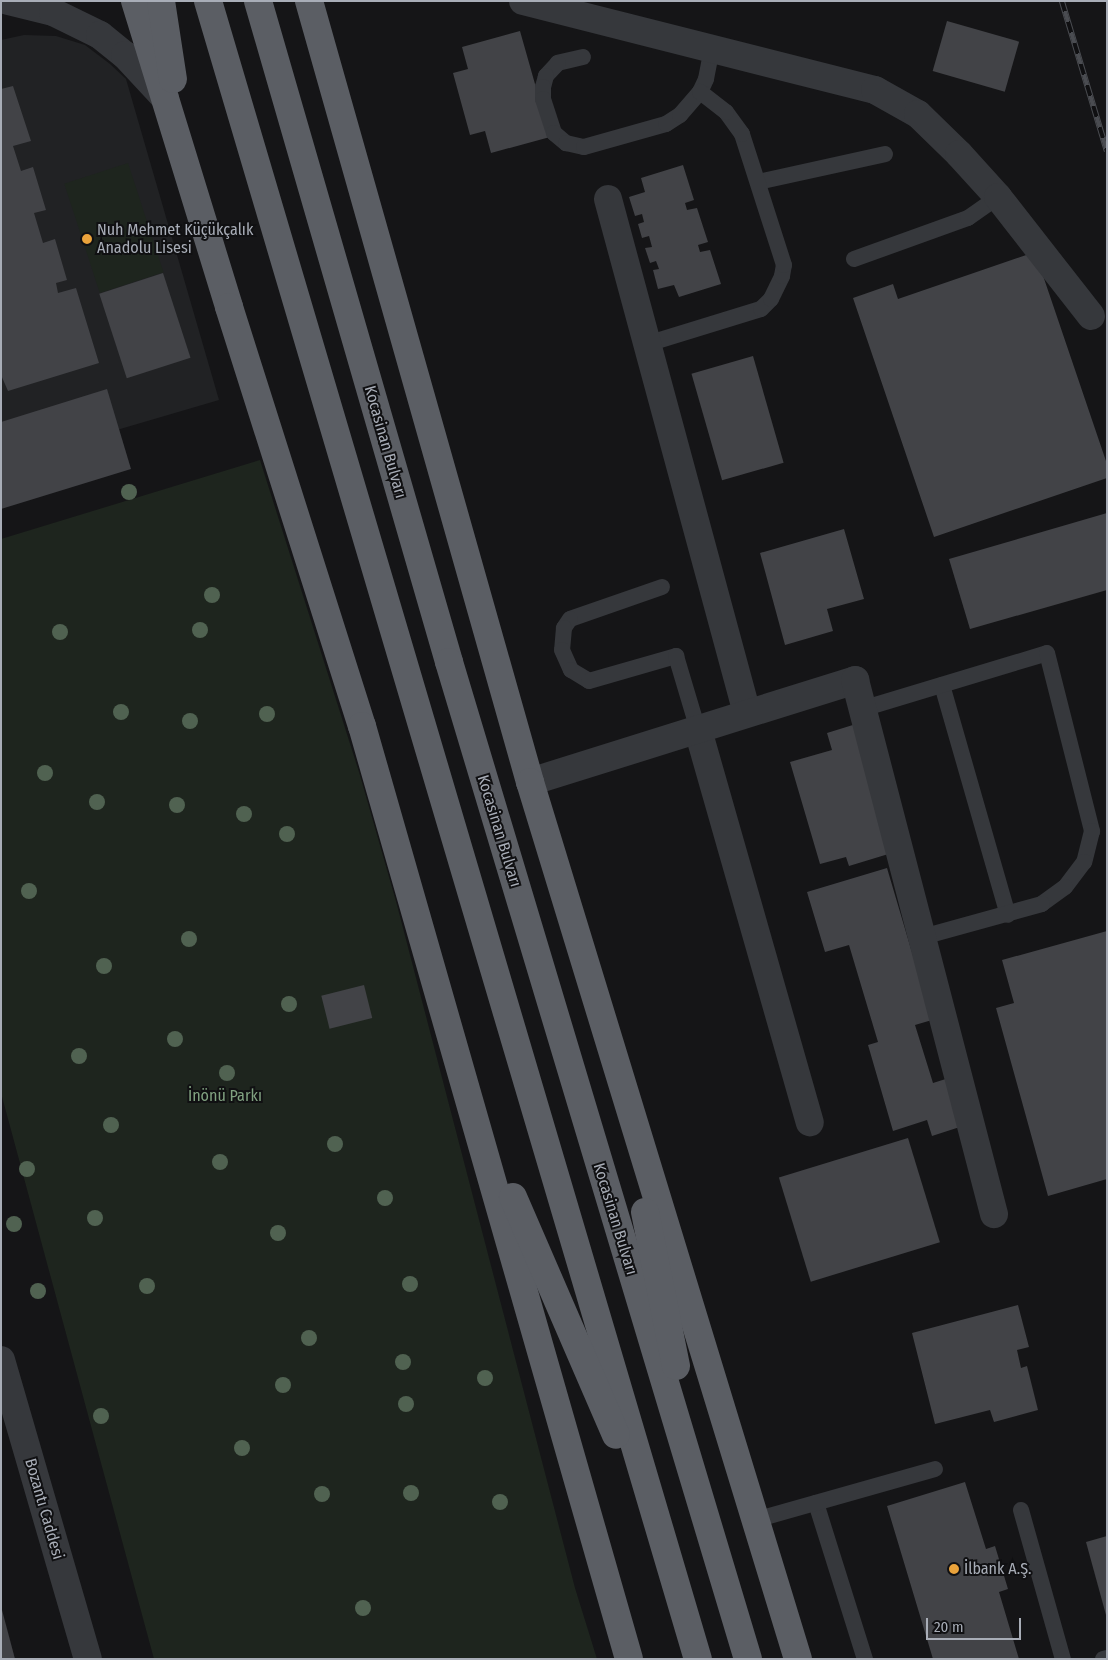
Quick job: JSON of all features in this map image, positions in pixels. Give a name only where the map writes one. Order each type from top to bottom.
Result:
[{"type":"highway","points":[[135,1],[360,717],[630,1659]]},
{"type":"highway","points":[[161,1],[190,181]]},
{"type":"highway","points":[[208,1],[698,1659]]},
{"type":"highway","name":"Kocasinan Bulvarı","points":[[258,1],[449,662],[748,1659]]},
{"type":"highway","points":[[292,1],[354,156]]},
{"type":"highway","points":[[308,1],[354,156],[530,782],[798,1659]]},
{"type":"highway","points":[[614,1056],[709,1529]]},
{"type":"highway","points":[[469,1097],[664,1545]]},
{"type":"street","points":[[1,5],[8,1],[53,12],[100,35],[125,55],[165,98]]},
{"type":"street","points":[[523,1],[875,90],[918,114],[959,154],[998,197],[1091,316]]},
{"type":"street","points":[[608,199],[747,713]]},
{"type":"street","points":[[530,782],[855,680],[994,1214]]},
{"type":"street","points":[[698,730],[810,1122]]},
{"type":"street","name":"Bozantı Caddesi","points":[[1,1360],[88,1659]]},
{"type":"lane","points":[[583,57],[558,63],[546,76],[543,87],[543,99],[554,133],[566,143],[584,147],[666,124],[680,115],[700,92],[706,79],[712,49]]},
{"type":"lane","points":[[647,344],[761,309],[772,299],[779,286],[784,266],[742,134],[726,112],[700,92]]},
{"type":"lane","points":[[758,182],[885,154]]},
{"type":"lane","points":[[854,259],[968,218],[998,197]]},
{"type":"lane","points":[[662,587],[570,619],[564,628],[562,650],[571,670],[589,681],[676,656],[698,730]]},
{"type":"lane","points":[[862,709],[1047,653],[1092,831],[1084,862],[1065,887],[1042,904],[922,937]]},
{"type":"lane","points":[[942,685],[1008,914]]},
{"type":"lane","points":[[755,1520],[935,1469]]},
{"type":"lane","points":[[816,1503],[865,1659]]},
{"type":"lane","points":[[1020,1510],[1063,1659]]},
{"type":"lane","points":[[1103,1659],[1107,1658]]},
{"type":"shaded area","name":"Nuh Mehmet Küçükçalık Anadolu Lisesi","points":[[24,35],[56,36],[85,45],[126,79],[219,400],[1,464],[1,40]]},
{"type":"green space","points":[[128,163],[164,272],[100,293],[64,184]]},
{"type":"green space","name":"İnönü Parkı","points":[[260,460],[359,772],[397,905],[575,1588],[597,1659],[154,1659],[1,1093],[1,539]]},
{"type":"building","points":[[947,21],[1019,42],[1005,92],[933,71]]},
{"type":"building","points":[[520,31],[550,137],[491,153],[485,131],[470,135],[453,73],[468,69],[462,47]]},
{"type":"building","points":[[13,86],[31,141],[13,146],[21,171],[33,167],[46,210],[34,213],[43,243],[55,239],[67,280],[56,283],[58,293],[76,288],[99,363],[8,391],[1,375],[1,89]]},
{"type":"building","points":[[683,165],[694,200],[685,203],[687,210],[697,208],[708,242],[698,245],[700,252],[710,250],[721,284],[679,297],[674,285],[658,289],[653,270],[659,269],[656,261],[650,263],[645,248],[652,247],[649,236],[642,238],[638,224],[644,222],[642,214],[635,216],[629,197],[645,192],[641,178]]},
{"type":"building","points":[[1035,252],[1107,464],[1107,478],[934,537],[853,298],[893,284],[898,299]]},
{"type":"building","points":[[163,273],[191,358],[127,378],[99,294]]},
{"type":"building","points":[[753,356],[784,463],[722,480],[691,374]]},
{"type":"building","points":[[107,389],[131,469],[1,509],[1,422]]},
{"type":"building","points":[[1107,513],[1107,590],[970,629],[949,559]]},
{"type":"building","points":[[844,529],[864,599],[827,609],[833,631],[785,645],[760,553]]},
{"type":"building","points":[[856,724],[895,852],[849,866],[846,857],[820,864],[790,762],[832,750],[827,733]]},
{"type":"building","points":[[887,868],[932,1020],[915,1025],[933,1083],[952,1077],[966,1125],[932,1136],[927,1120],[893,1131],[868,1045],[878,1042],[849,945],[825,952],[807,892]]},
{"type":"building","points":[[1107,931],[1107,1179],[1048,1196],[996,1008],[1014,1003],[1002,960]]},
{"type":"building","points":[[364,985],[372,1018],[330,1029],[321,996]]},
{"type":"building","points":[[908,1138],[940,1242],[811,1282],[779,1177]]},
{"type":"building","points":[[1018,1305],[1029,1347],[1017,1350],[1021,1368],[1027,1366],[1038,1410],[994,1422],[990,1410],[935,1424],[912,1333]]},
{"type":"building","name":"İlbank A.Ş.","points":[[965,1482],[986,1549],[995,1546],[1008,1589],[999,1592],[1019,1659],[933,1659],[887,1506]]},
{"type":"building","points":[[1107,1536],[1107,1615],[1106,1615],[1086,1542]]},
{"type":"building","points":[[2,1610],[15,1659],[1,1659]]},
{"type":"railway","points":[[1062,1],[1107,151]]},
{"type":"place","name":"Nuh Mehmet Küçükçalık Anadolu Lisesi","points":[[87,239]]},
{"type":"place","name":"İlbank A.Ş.","points":[[954,1569]]}]
